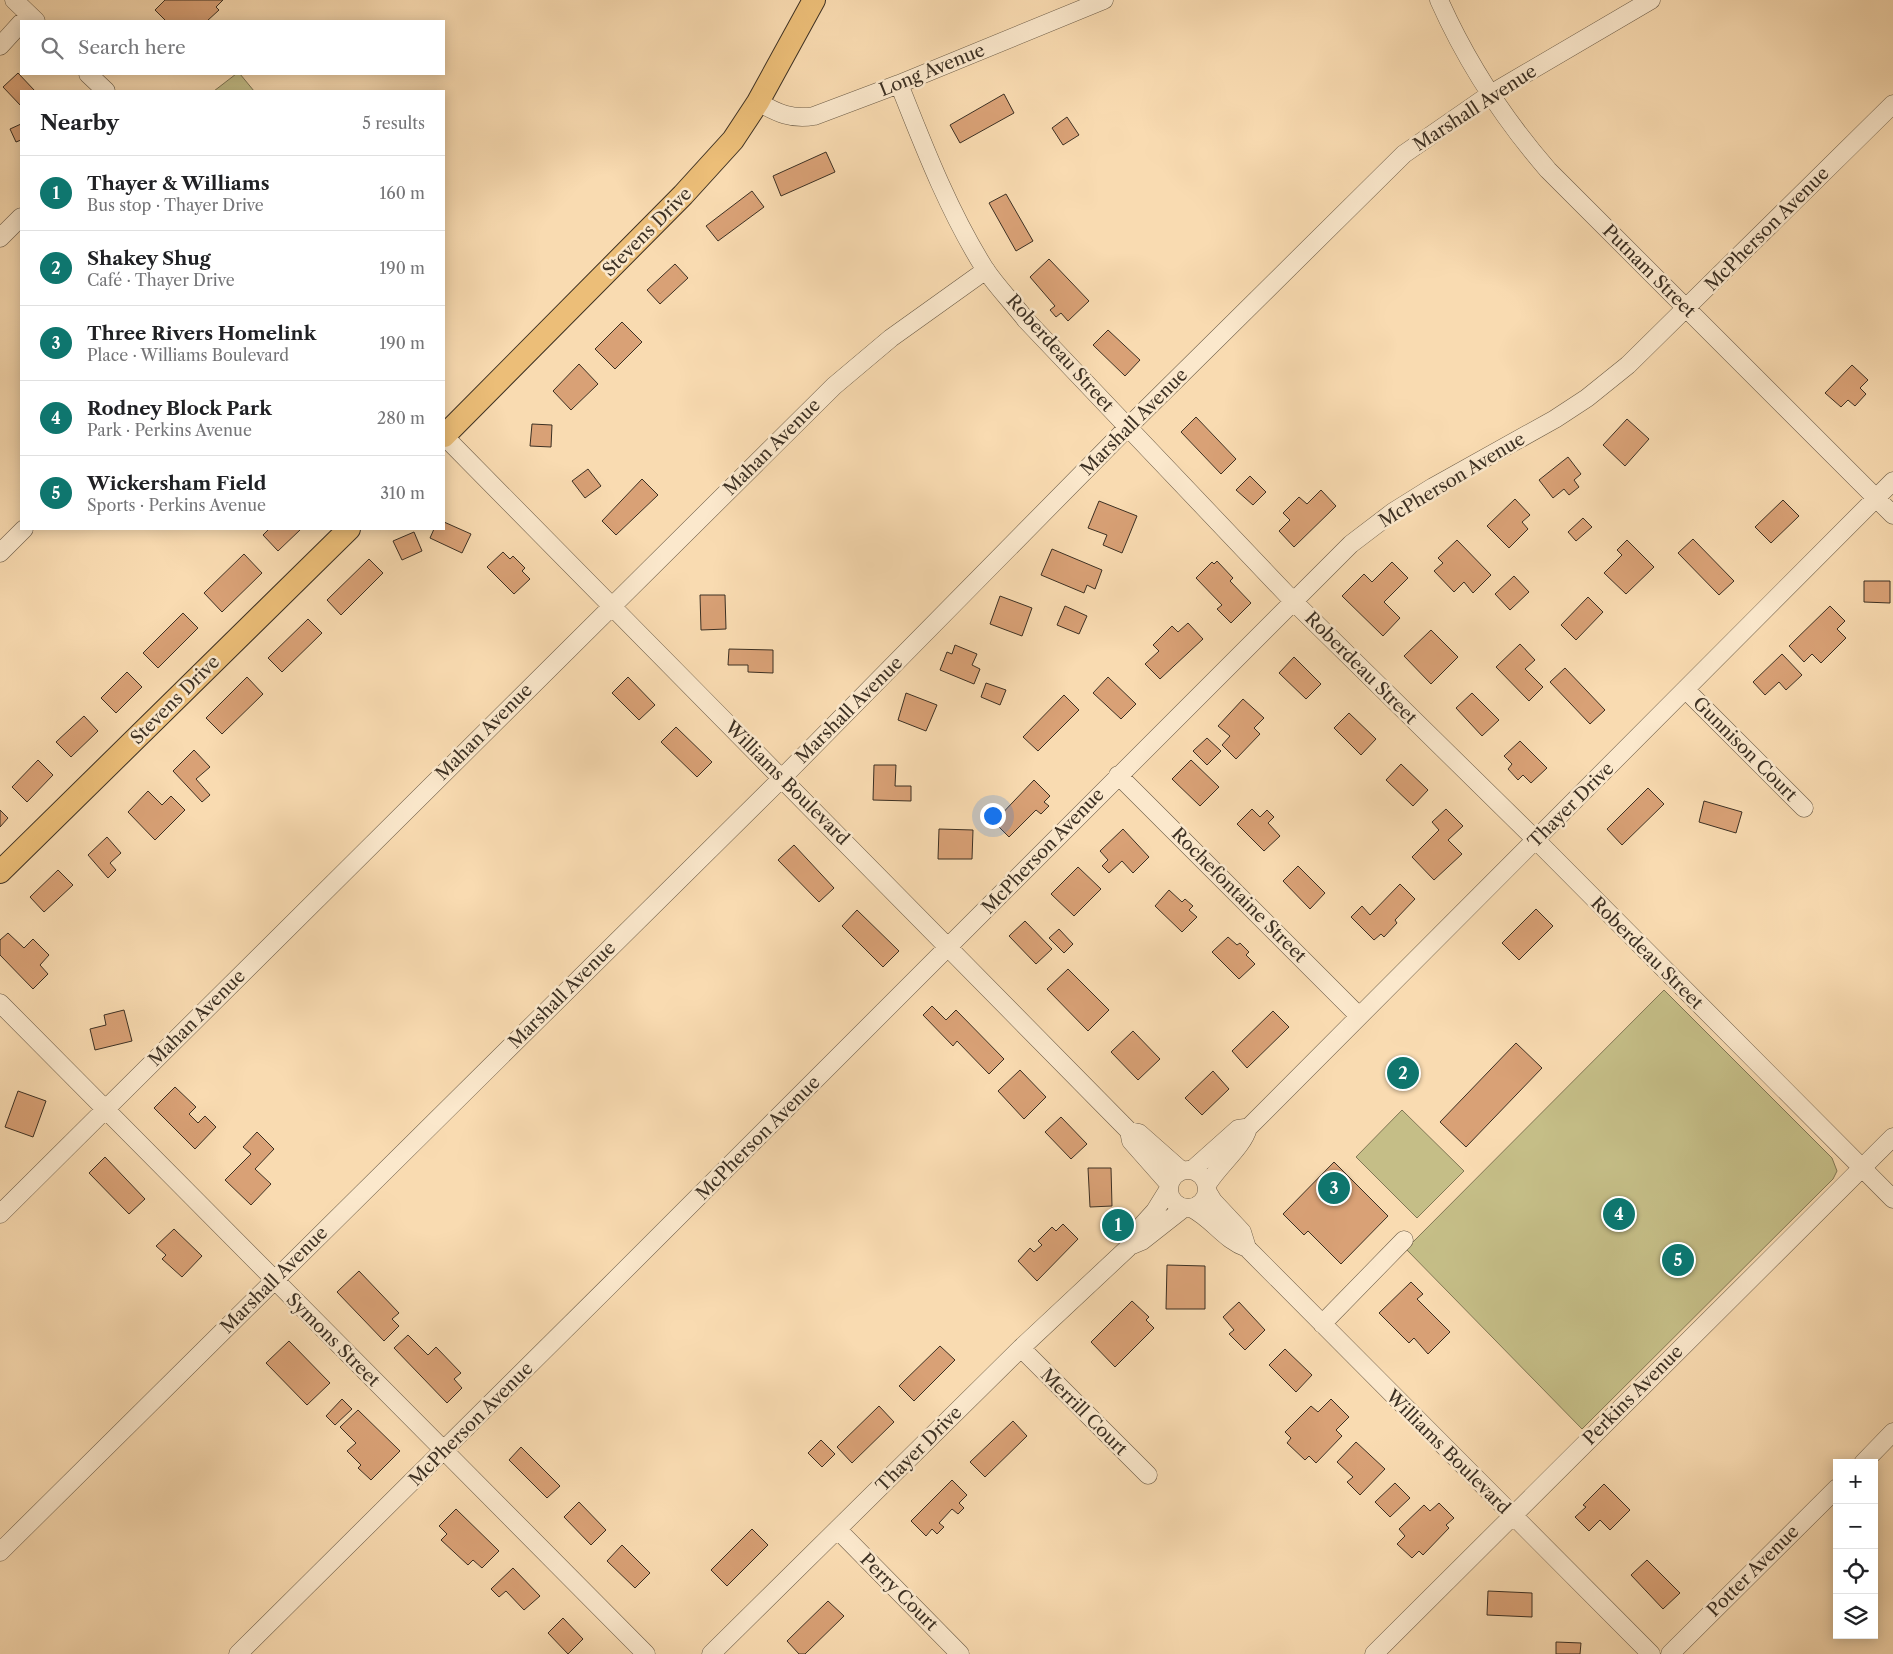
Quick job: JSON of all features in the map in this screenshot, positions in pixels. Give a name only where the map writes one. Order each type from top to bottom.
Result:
[{"type":"main road","name":"Stevens Drive","points":[[445,435],[701,176],[733,140],[758,102],[814,0]]},
{"type":"main road","name":"Stevens Drive","points":[[0,872],[348,530]]},
{"type":"street","points":[[14,0],[27,20]]},
{"type":"street","name":"Long Avenue","points":[[758,102],[785,116],[802,118],[820,114],[899,84],[1104,0]]},
{"type":"street","name":"Putnam Street","points":[[1439,0],[1451,27],[1489,94],[1548,170],[1893,515]]},
{"type":"street","name":"Marshall Avenue","points":[[0,1552],[782,778],[1128,427],[1404,154],[1489,94],[1651,0]]},
{"type":"street","points":[[0,46],[20,27]]},
{"type":"street","points":[[89,75],[105,90]]},
{"type":"street","name":"Roberdeau Street","points":[[899,84],[942,188],[986,270],[1026,320],[1294,602],[1536,840],[1893,1199]]},
{"type":"street","name":"McPherson Avenue","points":[[238,1654],[949,948],[1118,775],[1351,544],[1393,512],[1433,487],[1554,420],[1587,398],[1628,365],[1687,309],[1893,104]]},
{"type":"street","points":[[0,238],[20,218]]},
{"type":"street","name":"Mahan Avenue","points":[[0,1214],[834,386],[891,338],[986,270]]},
{"type":"street","name":"Williams Boulevard","points":[[445,437],[1129,1131],[1131,1141],[1169,1187]]},
{"type":"street","name":"Thayer Drive","points":[[1207,1188],[1214,1172],[1245,1137],[1248,1128],[1893,481]]},
{"type":"street","points":[[0,553],[23,530]]},
{"type":"street","name":"Gunnison Court","points":[[1686,690],[1804,808]]},
{"type":"street","name":"Rochefontaine Street","points":[[1118,775],[1359,1016]]},
{"type":"street","name":"Symons Street","points":[[0,1003],[646,1654]]},
{"type":"street","name":"Thayer Drive","points":[[1187,1170],[1238,1128],[1248,1128]]},
{"type":"street","name":"Williams Boulevard","points":[[1129,1131],[1139,1133],[1187,1170]]},
{"type":"street","name":"Perkins Avenue","points":[[1374,1654],[1893,1137]]},
{"type":"street","points":[[1187,1170],[1200,1174],[1207,1188],[1202,1202],[1187,1208],[1173,1202],[1169,1187],[1172,1178],[1187,1170]]},
{"type":"street","name":"Thayer Drive","points":[[1130,1246],[1135,1233],[1155,1211],[1169,1187]]},
{"type":"street","name":"Williams Boulevard","points":[[1207,1188],[1213,1201],[1242,1232],[1247,1248]]},
{"type":"street","name":"Williams Boulevard","points":[[1187,1208],[1203,1214],[1233,1243],[1247,1248],[1651,1654]]},
{"type":"street","name":"Thayer Drive","points":[[711,1654],[1021,1348],[1130,1246],[1142,1241],[1187,1208]]},
{"type":"street","points":[[1322,1324],[1404,1240]]},
{"type":"street","name":"Merrill Court","points":[[1021,1348],[1148,1475]]},
{"type":"street","points":[[1866,1459],[1893,1432]]},
{"type":"street","name":"Potter Avenue","points":[[1670,1654],[1833,1492]]},
{"type":"street","name":"Perry Court","points":[[838,1530],[960,1654]]},
{"type":"shaded area","points":[[235,75],[241,75],[253,90],[215,90]]},
{"type":"shaded area","points":[[1664,990],[1832,1158],[1837,1171],[1833,1179],[1582,1429],[1406,1249]]},
{"type":"shaded area","points":[[1402,1110],[1464,1171],[1417,1218],[1356,1157]]},
{"type":"building","points":[[165,0],[223,0],[216,7],[219,10],[208,20],[165,20],[155,10]]},
{"type":"building","points":[[18,73],[34,90],[20,90],[20,105],[3,87]]},
{"type":"building","points":[[1004,94],[1014,113],[960,143],[950,125]]},
{"type":"building","points":[[1067,117],[1079,135],[1063,145],[1052,128]]},
{"type":"building","points":[[20,124],[20,140],[16,142],[10,129]]},
{"type":"building","points":[[826,152],[835,172],[781,196],[773,176]]},
{"type":"building","points":[[752,191],[764,207],[718,241],[706,226]]},
{"type":"building","points":[[1006,194],[1033,241],[1016,251],[989,203]]},
{"type":"building","points":[[1049,259],[1089,301],[1068,321],[1061,313],[1056,317],[1050,310],[1055,306],[1030,277]]},
{"type":"building","points":[[675,264],[688,278],[660,304],[647,290]]},
{"type":"building","points":[[622,322],[642,342],[615,369],[595,349]]},
{"type":"building","points":[[1108,330],[1140,360],[1125,376],[1093,345]]},
{"type":"building","points":[[579,364],[598,384],[571,410],[553,391]]},
{"type":"building","points":[[1852,365],[1868,380],[1860,388],[1866,394],[1855,406],[1848,400],[1841,407],[1825,393]]},
{"type":"building","points":[[1196,417],[1236,459],[1221,474],[1181,432]]},
{"type":"building","points":[[1627,419],[1649,439],[1625,466],[1603,445]]},
{"type":"building","points":[[532,424],[552,425],[551,447],[530,446]]},
{"type":"building","points":[[1568,457],[1581,474],[1574,480],[1579,487],[1569,495],[1564,489],[1553,498],[1539,480]]},
{"type":"building","points":[[588,469],[601,486],[585,498],[572,481]]},
{"type":"building","points":[[1250,476],[1266,492],[1253,505],[1236,490]]},
{"type":"building","points":[[642,479],[658,495],[616,535],[602,521]]},
{"type":"building","points":[[1321,490],[1336,506],[1294,547],[1279,531],[1290,520],[1283,513],[1299,497],[1307,504]]},
{"type":"building","points":[[1515,499],[1530,515],[1522,522],[1528,529],[1509,548],[1487,526]]},
{"type":"building","points":[[1783,500],[1799,516],[1771,543],[1755,527]]},
{"type":"building","points":[[1099,501],[1137,516],[1122,553],[1103,545],[1107,535],[1088,528]]},
{"type":"building","points":[[1583,518],[1592,527],[1576,541],[1568,532]]},
{"type":"building","points":[[445,522],[471,534],[462,553],[430,538],[434,530],[445,530]]},
{"type":"building","points":[[268,530],[300,530],[278,551],[263,535]]},
{"type":"building","points":[[414,532],[422,551],[402,560],[393,541]]},
{"type":"building","points":[[1693,539],[1734,581],[1719,595],[1678,553]]},
{"type":"building","points":[[1457,540],[1491,575],[1473,593],[1464,582],[1454,592],[1434,571],[1443,563],[1438,558]]},
{"type":"building","points":[[1627,540],[1654,567],[1626,594],[1604,573],[1622,555],[1617,550]]},
{"type":"building","points":[[1052,549],[1102,570],[1095,589],[1087,585],[1084,593],[1041,575]]},
{"type":"building","points":[[503,552],[510,559],[513,556],[525,568],[522,571],[530,579],[514,594],[487,567]]},
{"type":"building","points":[[244,554],[262,573],[222,612],[204,593]]},
{"type":"building","points":[[369,559],[383,573],[341,615],[327,600]]},
{"type":"building","points":[[1217,561],[1233,578],[1230,581],[1251,603],[1231,623],[1217,609],[1222,605],[1196,578],[1212,562],[1214,564]]},
{"type":"building","points":[[1392,562],[1408,578],[1384,602],[1400,618],[1383,636],[1342,596],[1364,574],[1372,582]]},
{"type":"building","points":[[1514,576],[1529,592],[1510,610],[1495,594]]},
{"type":"building","points":[[1864,581],[1890,581],[1890,603],[1864,602]]},
{"type":"building","points":[[700,595],[725,595],[726,629],[701,630]]},
{"type":"building","points":[[1000,596],[1032,608],[1022,636],[990,624]]},
{"type":"building","points":[[1588,597],[1603,612],[1576,640],[1561,625]]},
{"type":"building","points":[[1065,606],[1087,616],[1079,634],[1057,625]]},
{"type":"building","points":[[1830,606],[1845,621],[1837,629],[1846,638],[1821,663],[1812,654],[1804,662],[1789,646]]},
{"type":"building","points":[[183,613],[198,628],[158,668],[143,653]]},
{"type":"building","points":[[308,619],[322,633],[282,672],[268,658]]},
{"type":"building","points":[[1188,623],[1203,639],[1160,679],[1145,664],[1159,651],[1153,645],[1172,626],[1178,632]]},
{"type":"building","points":[[1431,630],[1458,657],[1431,684],[1404,656]]},
{"type":"building","points":[[1520,644],[1535,660],[1525,669],[1543,687],[1529,701],[1496,667]]},
{"type":"building","points":[[955,645],[977,654],[972,665],[980,669],[974,684],[940,670],[947,652],[952,654]]},
{"type":"building","points":[[729,649],[773,650],[773,673],[748,672],[748,665],[728,665]]},
{"type":"building","points":[[1782,654],[1802,675],[1786,690],[1779,682],[1765,695],[1753,682]]},
{"type":"building","points":[[1294,657],[1321,684],[1306,699],[1279,673]]},
{"type":"building","points":[[1565,668],[1605,710],[1590,724],[1550,682]]},
{"type":"building","points":[[127,672],[142,687],[116,713],[101,698]]},
{"type":"building","points":[[247,677],[263,694],[222,734],[206,718]]},
{"type":"building","points":[[628,677],[655,705],[639,720],[612,693]]},
{"type":"building","points":[[1108,677],[1136,704],[1121,719],[1093,693]]},
{"type":"building","points":[[986,683],[1006,690],[1000,705],[981,697]]},
{"type":"building","points":[[906,693],[937,705],[926,731],[898,720]]},
{"type":"building","points":[[1472,693],[1499,720],[1482,736],[1456,708]]},
{"type":"building","points":[[1064,695],[1079,710],[1038,751],[1023,737]]},
{"type":"building","points":[[1243,699],[1264,718],[1254,728],[1260,734],[1236,759],[1222,745],[1230,736],[1218,726]]},
{"type":"building","points":[[1349,713],[1376,739],[1361,755],[1334,728]]},
{"type":"building","points":[[84,716],[98,731],[71,757],[56,742]]},
{"type":"building","points":[[676,727],[712,762],[697,777],[661,742]]},
{"type":"building","points":[[1207,738],[1221,751],[1207,765],[1193,751]]},
{"type":"building","points":[[1520,741],[1547,768],[1531,783],[1523,775],[1518,780],[1508,769],[1512,764],[1504,756]]},
{"type":"building","points":[[194,750],[210,767],[196,779],[210,795],[202,802],[173,771]]},
{"type":"building","points":[[38,760],[53,775],[27,802],[12,787]]},
{"type":"building","points":[[1191,760],[1219,787],[1200,806],[1172,779]]},
{"type":"building","points":[[1401,764],[1428,790],[1413,806],[1386,780]]},
{"type":"building","points":[[874,765],[896,765],[895,786],[911,786],[911,801],[873,800]]},
{"type":"building","points":[[1034,780],[1050,796],[1044,802],[1049,806],[1041,814],[1036,810],[1009,837],[994,822]]},
{"type":"building","points":[[1648,788],[1664,804],[1622,845],[1607,829]]},
{"type":"building","points":[[148,791],[162,805],[171,796],[185,810],[155,840],[128,812]]},
{"type":"building","points":[[1704,801],[1742,812],[1736,833],[1699,822]]},
{"type":"building","points":[[1252,809],[1260,817],[1267,810],[1274,817],[1268,823],[1280,836],[1264,851],[1237,824]]},
{"type":"building","points":[[1446,809],[1463,826],[1448,840],[1462,854],[1434,880],[1412,857],[1439,830],[1432,822]]},
{"type":"building","points":[[0,810],[8,818],[0,827]]},
{"type":"building","points":[[939,829],[973,830],[972,859],[938,859]]},
{"type":"building","points":[[1123,829],[1149,857],[1133,873],[1122,861],[1109,873],[1102,866],[1108,860],[1100,851]]},
{"type":"building","points":[[107,837],[121,853],[110,863],[116,870],[108,878],[88,855]]},
{"type":"building","points":[[794,845],[834,888],[819,902],[778,860]]},
{"type":"building","points":[[1298,866],[1325,893],[1310,909],[1283,881]]},
{"type":"building","points":[[1078,867],[1101,889],[1074,916],[1051,894]]},
{"type":"building","points":[[58,870],[73,885],[44,912],[30,897]]},
{"type":"building","points":[[1400,884],[1415,899],[1395,920],[1397,923],[1384,937],[1381,934],[1374,940],[1351,917],[1362,906],[1370,915]]},
{"type":"building","points":[[1169,890],[1182,902],[1185,899],[1193,906],[1189,910],[1197,917],[1182,932],[1155,906]]},
{"type":"building","points":[[1536,909],[1553,926],[1519,960],[1502,943]]},
{"type":"building","points":[[857,910],[899,951],[883,967],[842,926]]},
{"type":"building","points":[[1025,921],[1052,949],[1036,964],[1009,936]]},
{"type":"building","points":[[1059,929],[1073,944],[1064,953],[1049,938]]},
{"type":"building","points":[[8,933],[24,948],[33,939],[49,955],[40,965],[48,974],[33,989],[0,955],[0,940]]},
{"type":"building","points":[[1228,937],[1237,945],[1240,943],[1249,952],[1246,955],[1255,964],[1239,979],[1212,952]]},
{"type":"building","points":[[1068,969],[1109,1010],[1088,1031],[1047,989]]},
{"type":"building","points":[[932,1006],[946,1020],[956,1010],[1004,1059],[989,1074],[957,1041],[953,1046],[923,1015]]},
{"type":"building","points":[[124,1010],[132,1041],[95,1050],[90,1029],[106,1025],[104,1015]]},
{"type":"building","points":[[1273,1011],[1289,1027],[1247,1068],[1232,1051]]},
{"type":"building","points":[[1133,1031],[1160,1059],[1138,1080],[1111,1052]]},
{"type":"building","points":[[1516,1043],[1542,1068],[1466,1147],[1440,1122]]},
{"type":"building","points":[[1400,1065],[1411,1077],[1407,1081],[1395,1069]]},
{"type":"building","points":[[1020,1070],[1046,1097],[1024,1119],[998,1091]]},
{"type":"building","points":[[1213,1071],[1229,1089],[1202,1115],[1185,1098]]},
{"type":"building","points":[[175,1087],[196,1107],[189,1114],[198,1123],[205,1116],[216,1127],[195,1149],[154,1108]]},
{"type":"building","points":[[18,1091],[46,1101],[33,1137],[5,1127]]},
{"type":"building","points":[[1061,1117],[1087,1144],[1071,1159],[1045,1132]]},
{"type":"building","points":[[257,1132],[274,1149],[255,1169],[271,1184],[251,1205],[225,1180],[251,1154],[243,1147]]},
{"type":"building","points":[[105,1157],[145,1199],[129,1214],[89,1173]]},
{"type":"building","points":[[1334,1162],[1388,1216],[1341,1264],[1308,1231],[1304,1235],[1283,1214]]},
{"type":"building","points":[[1088,1168],[1111,1168],[1112,1206],[1090,1207]]},
{"type":"building","points":[[1063,1224],[1078,1239],[1037,1281],[1018,1261],[1030,1248],[1034,1252],[1042,1245],[1038,1241],[1052,1227],[1056,1231]]},
{"type":"building","points":[[174,1229],[202,1256],[182,1277],[162,1259],[166,1255],[156,1246]]},
{"type":"building","points":[[1167,1265],[1205,1266],[1205,1309],[1166,1309]]},
{"type":"building","points":[[359,1271],[399,1313],[392,1319],[399,1326],[384,1341],[337,1292]]},
{"type":"building","points":[[1411,1282],[1423,1294],[1417,1299],[1450,1332],[1428,1354],[1414,1338],[1409,1343],[1379,1313]]},
{"type":"building","points":[[1132,1301],[1149,1317],[1146,1320],[1154,1328],[1115,1367],[1091,1342]]},
{"type":"building","points":[[1239,1302],[1265,1330],[1245,1350],[1229,1334],[1234,1330],[1223,1317]]},
{"type":"building","points":[[408,1335],[428,1355],[436,1347],[461,1373],[454,1379],[462,1388],[447,1403],[394,1348]]},
{"type":"building","points":[[289,1341],[330,1383],[307,1405],[266,1363]]},
{"type":"building","points":[[940,1346],[955,1360],[914,1401],[899,1386]]},
{"type":"building","points":[[1285,1349],[1312,1375],[1296,1392],[1269,1365]]},
{"type":"building","points":[[342,1399],[352,1409],[335,1425],[326,1416]]},
{"type":"building","points":[[1331,1399],[1349,1417],[1336,1430],[1342,1436],[1316,1463],[1309,1456],[1305,1460],[1287,1443],[1291,1438],[1285,1432],[1311,1406],[1318,1412]]},
{"type":"building","points":[[879,1406],[894,1422],[852,1463],[837,1447]]},
{"type":"building","points":[[358,1410],[400,1451],[371,1480],[358,1468],[361,1465],[347,1451],[356,1443],[340,1427]]},
{"type":"building","points":[[1013,1421],[1027,1436],[985,1477],[970,1462]]},
{"type":"building","points":[[821,1440],[835,1454],[822,1467],[808,1453]]},
{"type":"building","points":[[1356,1442],[1385,1469],[1360,1495],[1347,1482],[1353,1477],[1337,1462]]},
{"type":"building","points":[[521,1447],[560,1486],[547,1498],[509,1460]]},
{"type":"building","points":[[952,1480],[967,1495],[959,1503],[964,1508],[958,1514],[952,1509],[939,1523],[944,1527],[937,1534],[932,1529],[926,1536],[911,1521]]},
{"type":"building","points":[[1395,1483],[1410,1498],[1390,1517],[1375,1502]]},
{"type":"building","points":[[1604,1484],[1630,1510],[1610,1530],[1600,1520],[1589,1531],[1575,1517],[1586,1507],[1583,1505]]},
{"type":"building","points":[[579,1502],[606,1530],[591,1545],[564,1517]]},
{"type":"building","points":[[1439,1503],[1454,1518],[1446,1525],[1449,1528],[1423,1555],[1419,1551],[1412,1558],[1397,1544],[1405,1536],[1399,1529],[1424,1505],[1430,1511]]},
{"type":"building","points":[[456,1509],[499,1551],[482,1568],[473,1560],[468,1565],[441,1540],[447,1534],[439,1526]]},
{"type":"building","points":[[752,1529],[768,1545],[727,1586],[711,1570]]},
{"type":"building","points":[[622,1545],[650,1573],[635,1588],[607,1561]]},
{"type":"building","points":[[1647,1560],[1680,1593],[1663,1609],[1631,1575]]},
{"type":"building","points":[[513,1568],[540,1596],[524,1610],[506,1591],[499,1597],[491,1589]]},
{"type":"building","points":[[1488,1591],[1532,1593],[1532,1617],[1487,1615]]},
{"type":"building","points":[[828,1601],[844,1616],[805,1654],[799,1654],[787,1641]]},
{"type":"building","points":[[563,1618],[583,1639],[568,1654],[548,1633]]},
{"type":"building","points":[[1556,1642],[1581,1643],[1580,1654],[1556,1654]]},
{"type":"place","name":"Shakey Shug","points":[[1403,1073]]},
{"type":"place","name":"Three Rivers Homelink","points":[[1334,1188]]},
{"type":"place","name":"Rodney Block Park","points":[[1619,1214]]},
{"type":"place","name":"Thayer & Williams","points":[[1118,1225]]},
{"type":"place","name":"Wickersham Field","points":[[1678,1260]]}]
